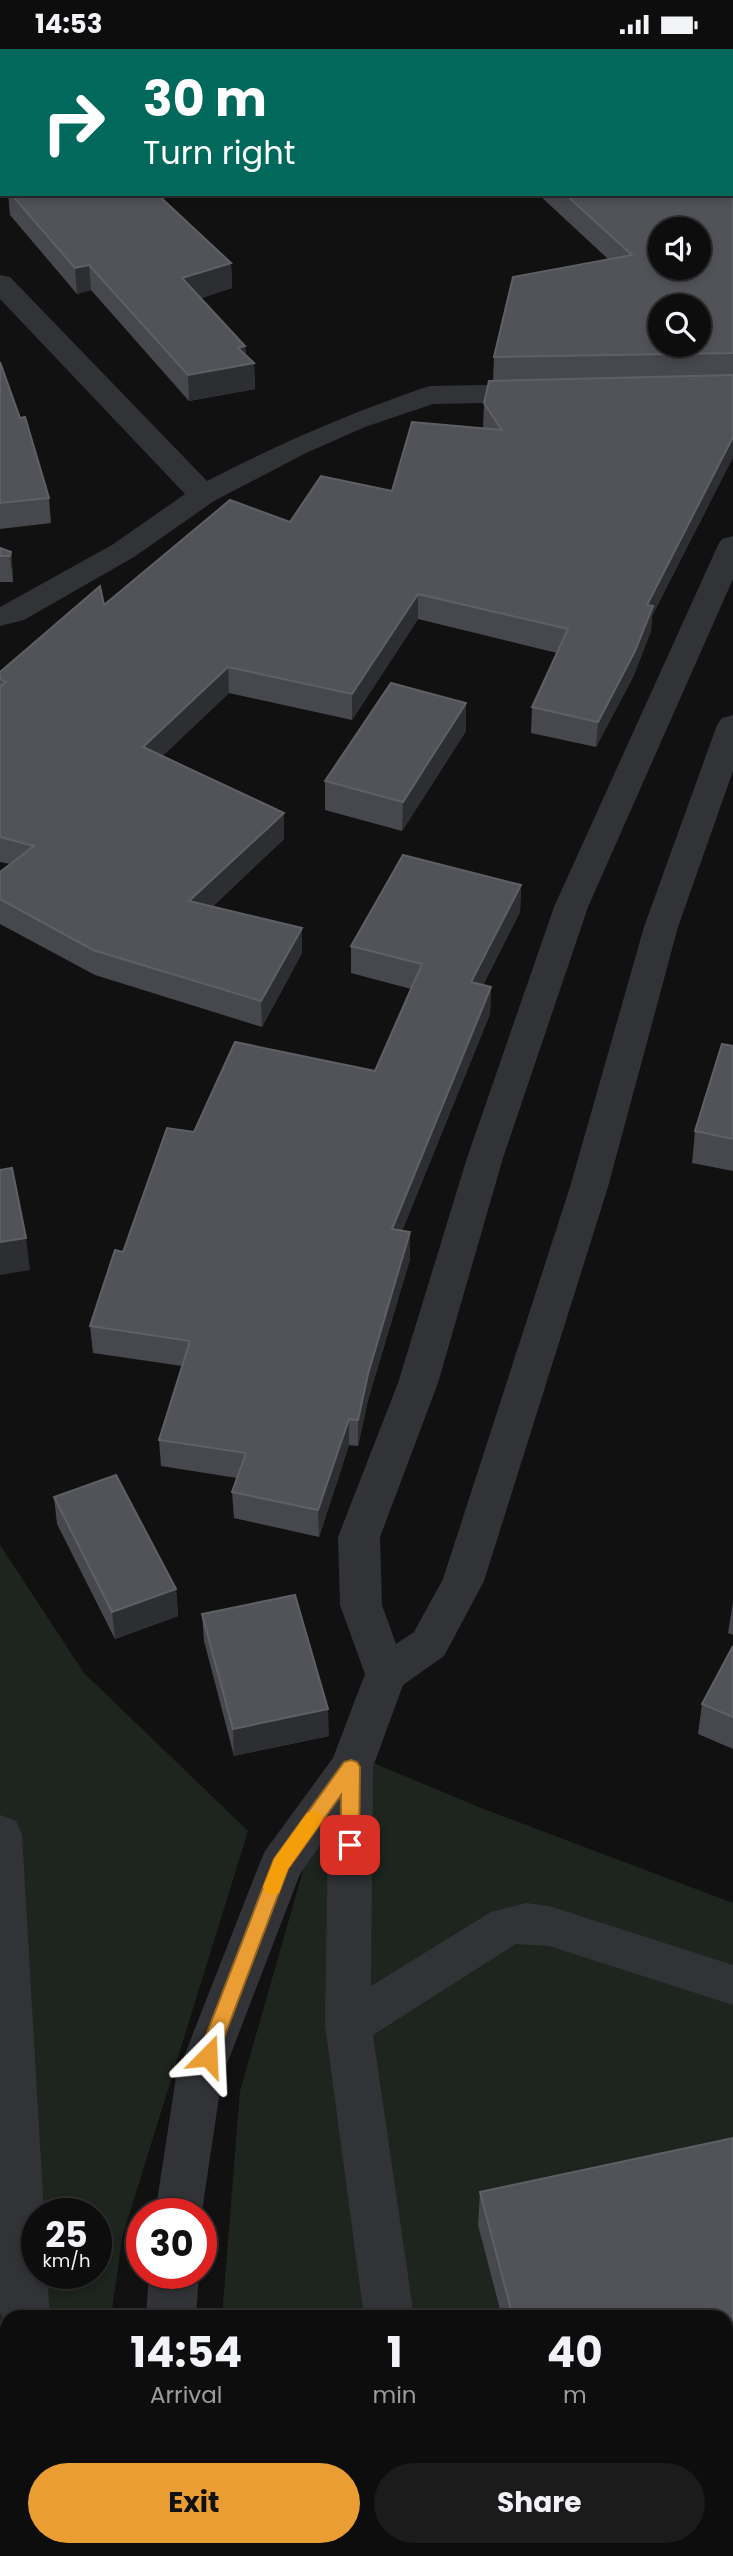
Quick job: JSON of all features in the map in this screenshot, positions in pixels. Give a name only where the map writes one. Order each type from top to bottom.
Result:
[{"type":"street","points":[[0,283],[203,495]]},
{"type":"street","points":[[0,617],[13,613],[122,551],[203,495],[296,447],[355,421],[430,395],[563,392]]},
{"type":"street","points":[[386,1674],[362,1605],[359,1537],[418,1383],[485,1158],[571,907],[733,545]]},
{"type":"street","points":[[181,2198],[199,2077],[281,1865],[351,1767],[386,1674],[429,1644],[463,1581],[589,1188],[661,927],[733,726]]},
{"type":"street","points":[[351,1767],[348,2025],[388,2310]]},
{"type":"street","points":[[0,1834],[25,2310]]},
{"type":"street","points":[[348,2025],[507,1926],[526,1923],[549,1926],[733,1985]]},
{"type":"street","points":[[171,2310],[173,2289]]},
{"type":"shaded area","points":[[0,1545],[84,1673],[248,1831],[134,2198],[126,2198],[126,2225],[112,2310],[0,2310]]},
{"type":"shaded area","points":[[338,1748],[481,1808],[733,1903],[733,2310],[223,2310],[240,2091]]},
{"type":"building","points":[[13,196],[159,196],[231,263],[182,278],[245,346],[238,348],[254,363],[188,375],[89,265],[75,268]]},
{"type":"building","points":[[567,196],[733,196],[733,353],[711,353],[711,294],[648,294],[648,354],[494,357],[513,277],[632,255]]},
{"type":"building","points":[[0,362],[20,418],[25,417],[49,498],[0,503]]},
{"type":"building","points":[[733,375],[733,437],[647,605],[653,606],[635,651],[598,722],[532,707],[568,629],[418,594],[352,694],[228,667],[143,747],[284,813],[189,901],[302,928],[261,1001],[93,950],[0,899],[0,872],[34,846],[0,837],[0,686],[6,682],[0,679],[0,672],[100,586],[104,605],[230,500],[290,522],[321,476],[392,491],[412,422],[502,430],[484,403],[489,381]]},
{"type":"building","points":[[0,548],[11,552],[10,556],[0,556]]},
{"type":"building","points":[[391,683],[466,703],[403,802],[325,781]]},
{"type":"building","points":[[403,855],[521,885],[471,982],[491,987],[392,1229],[410,1232],[368,1374],[358,1420],[349,1419],[318,1510],[232,1492],[246,1453],[159,1440],[190,1341],[90,1326],[115,1250],[123,1252],[167,1128],[194,1132],[235,1042],[375,1071],[422,964],[351,946]]},
{"type":"building","points":[[722,1044],[733,1046],[733,1139],[695,1131]]},
{"type":"building","points":[[12,1168],[26,1238],[0,1242],[0,1170]]},
{"type":"building","points":[[116,1475],[176,1589],[112,1612],[54,1497]]},
{"type":"building","points":[[295,1595],[328,1709],[233,1729],[202,1614]]},
{"type":"building","points":[[733,1646],[733,1717],[702,1704]]},
{"type":"building","points":[[733,2138],[733,2310],[511,2310],[480,2192]]},
{"type":"slow traffic","points":[[272,1887],[281,1865],[314,1819]]},
{"type":"route","points":[[208,2056],[281,1865],[351,1767],[350,1845]]}]
